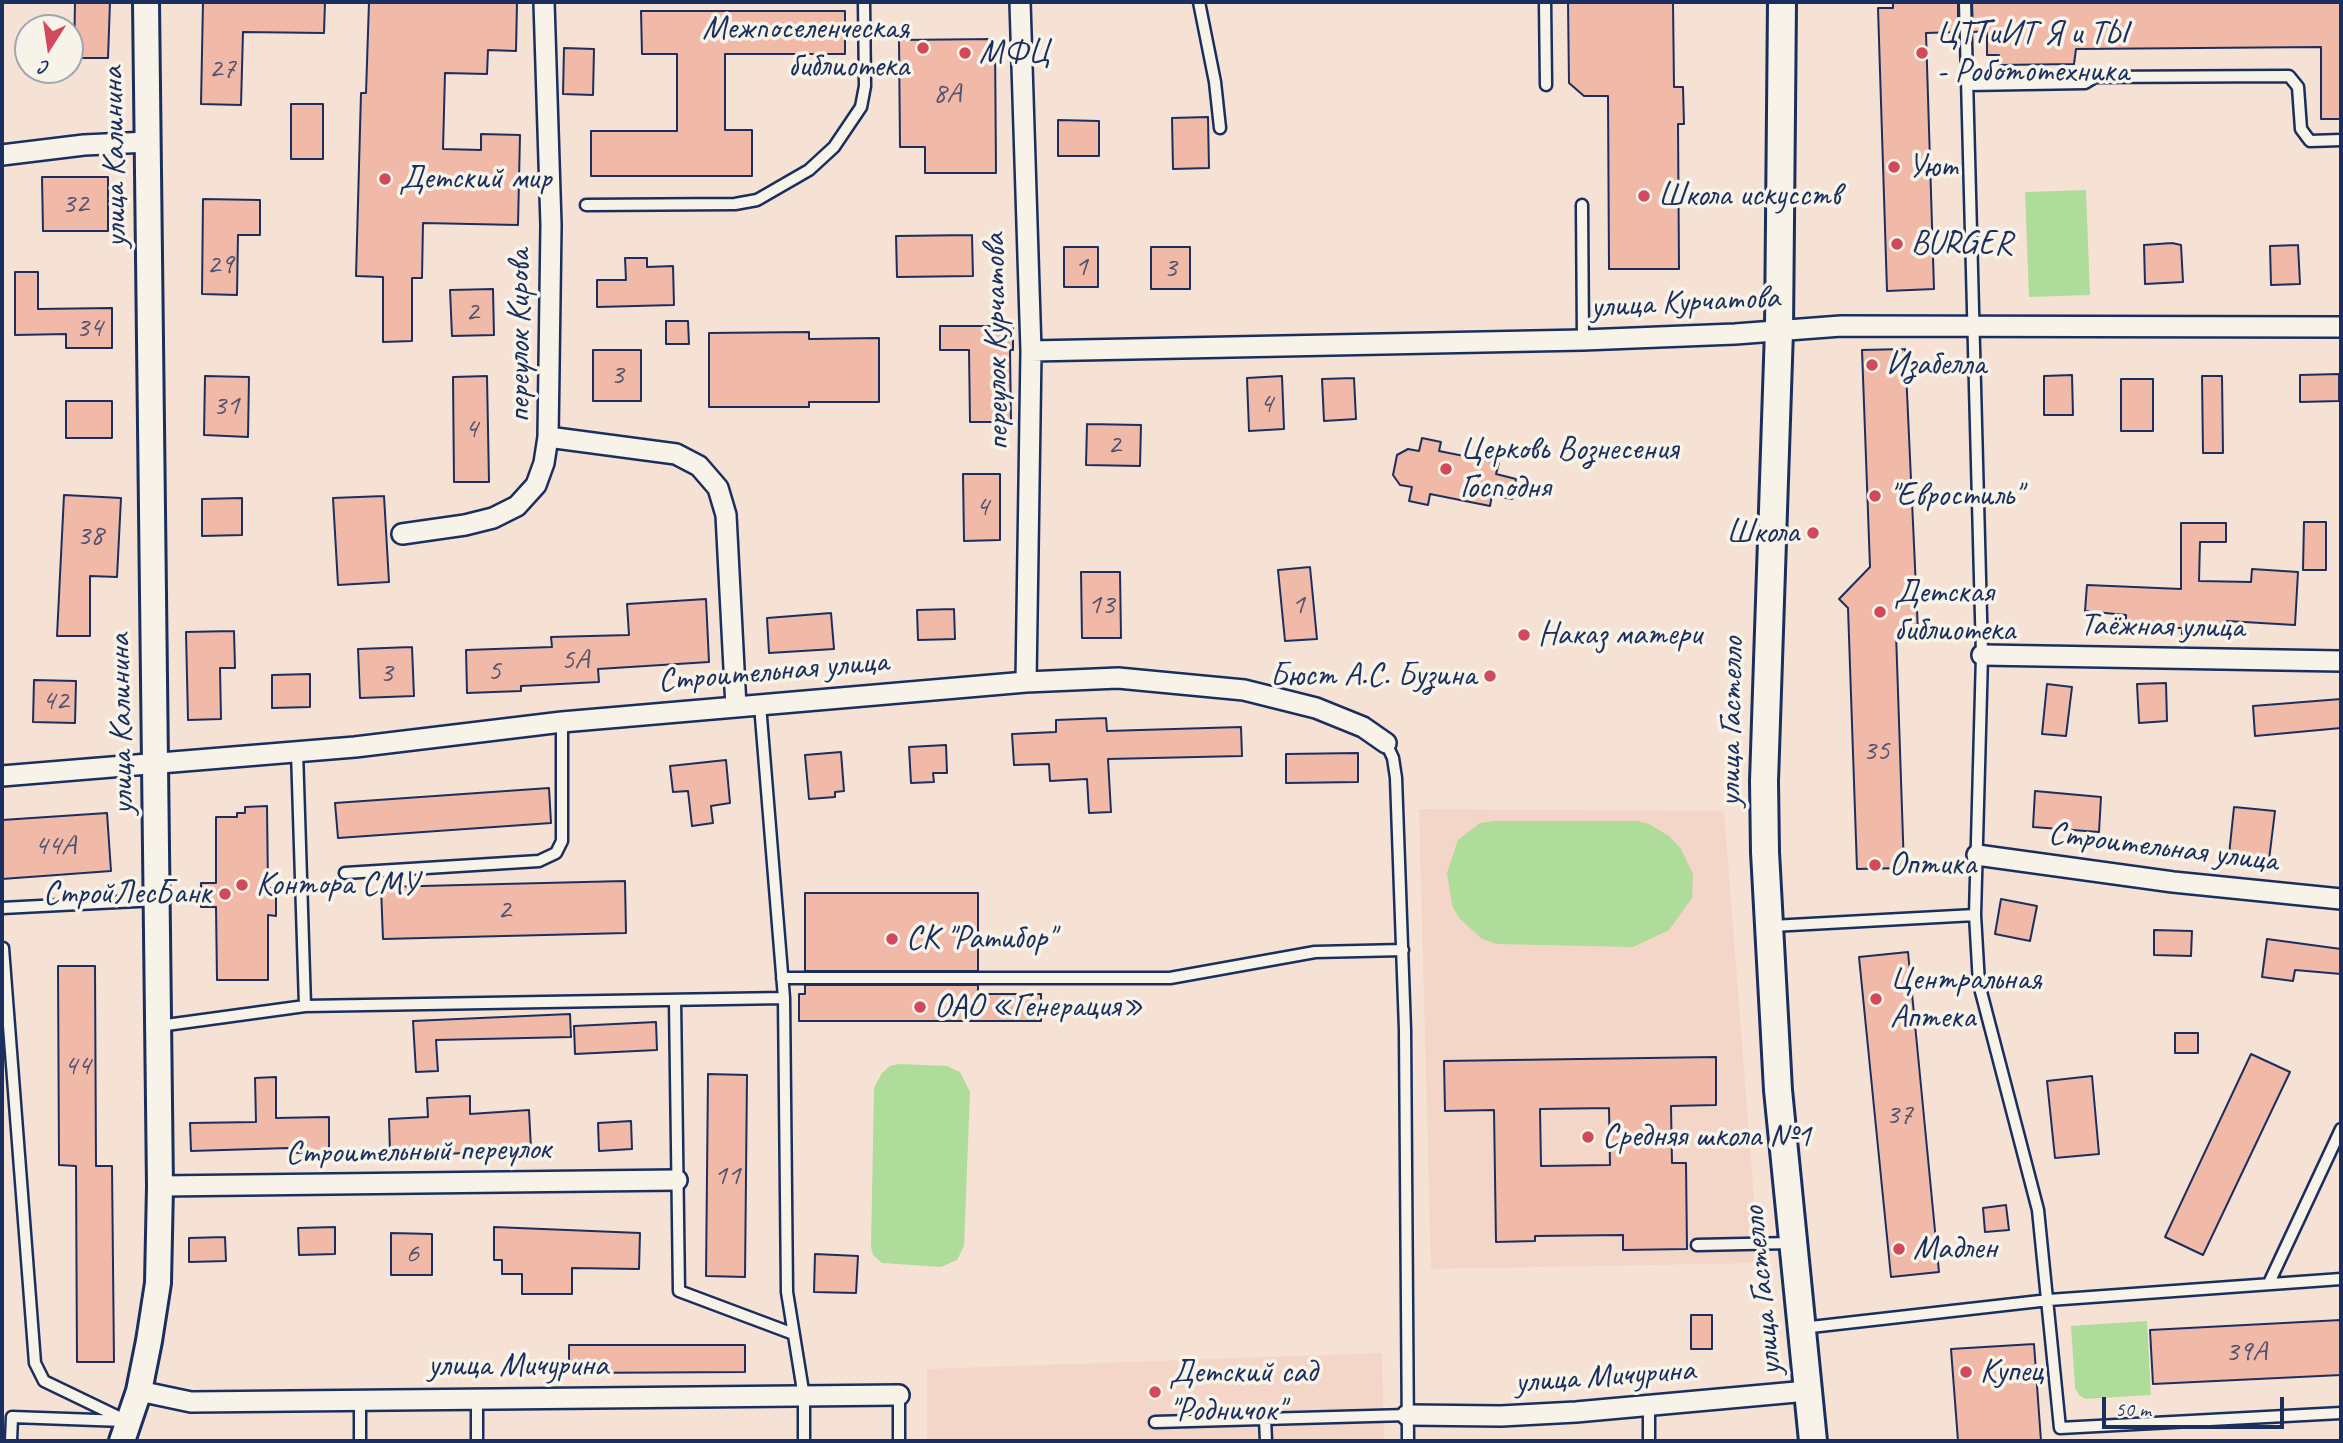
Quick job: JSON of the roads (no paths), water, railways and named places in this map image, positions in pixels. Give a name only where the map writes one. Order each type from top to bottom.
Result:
[{"type":"main road","name":"улица Гастелло","points":[[1782,2],[1779,330],[1764,781],[1774,1041],[1813,1441]]},
{"type":"street","name":"улица Калинина","points":[[125,1431],[139,1391],[158,1283],[160,1186],[146,2]]},
{"type":"street","name":"переулок Кирова","points":[[544,2],[551,225],[548,437],[676,454],[699,466],[718,488],[726,515],[736,707]]},
{"type":"street","name":"переулок Курчатова","points":[[1020,2],[1031,351],[1026,682]]},
{"type":"street","points":[[2,155],[84,145],[148,142]]},
{"type":"street","name":"улица Курчатова","points":[[1031,351],[1583,340],[1779,330],[1974,326],[2341,327]]},
{"type":"street","points":[[401,534],[464,526],[493,518],[517,506],[536,485],[544,463],[548,437]]},
{"type":"street","name":"Таёжная улица","points":[[1982,655],[2341,661]]},
{"type":"street","name":"Строительная улица","points":[[2,776],[297,751],[562,722],[1026,682],[1118,678],[1244,690],[1315,708],[1363,727],[1386,743]]},
{"type":"street","name":"Строительная улица","points":[[1977,855],[2173,882],[2341,899]]},
{"type":"street","name":"Строительный переулок","points":[[160,1186],[677,1180]]},
{"type":"street","name":"улица Мичурина","points":[[139,1391],[191,1402],[899,1395]]},
{"type":"street","name":"улица Мичурина","points":[[1407,1415],[1501,1416],[1807,1391]]},
{"type":"lane","points":[[586,205],[735,205],[757,200],[809,170],[834,147],[861,107],[865,86],[864,2]]},
{"type":"lane","points":[[1199,2],[1215,82],[1220,128]]},
{"type":"lane","points":[[1545,2],[1546,85]]},
{"type":"lane","points":[[1965,2],[1982,655],[1975,915],[1979,984],[2038,1210],[2060,1428],[2341,1413]]},
{"type":"lane","points":[[1967,85],[2085,83],[2095,77],[2289,76],[2298,87],[2301,129],[2310,141],[2341,140]]},
{"type":"lane","points":[[1582,205],[1583,340]]},
{"type":"lane","points":[[760,705],[784,998],[786,1292],[804,1396],[804,1441]]},
{"type":"lane","points":[[345,873],[539,861],[556,853],[562,841],[562,722]]},
{"type":"lane","points":[[1386,743],[1393,758],[1396,778],[1402,950],[1408,1441]]},
{"type":"lane","points":[[297,751],[305,1006]]},
{"type":"lane","points":[[2,908],[157,900]]},
{"type":"lane","points":[[1768,926],[1975,915]]},
{"type":"lane","points":[[3,948],[35,1363],[44,1381],[125,1431]]},
{"type":"lane","points":[[782,978],[1170,978],[1315,953],[1402,950]]},
{"type":"lane","points":[[158,1026],[305,1006],[784,998]]},
{"type":"lane","points":[[675,1000],[679,1291],[791,1332]]},
{"type":"lane","points":[[2269,1283],[2341,1129]]},
{"type":"lane","points":[[1697,1245],[1793,1243]]},
{"type":"lane","points":[[1801,1328],[2049,1300],[2341,1279]]},
{"type":"lane","points":[[899,1395],[900,1441]]},
{"type":"lane","points":[[477,1398],[477,1441]]},
{"type":"lane","points":[[359,1399],[360,1441]]},
{"type":"lane","points":[[1649,1406],[1650,1441]]},
{"type":"lane","points":[[1155,1422],[1407,1415]]},
{"type":"lane","points":[[11,1441],[7,1417],[125,1431]]},
{"type":"lane","points":[[1265,1419],[1266,1441]]},
{"type":"place","name":"Межпоселенческая библиотека","points":[[923,48]]},
{"type":"place","name":"МФЦ","points":[[965,53]]},
{"type":"place","name":"ЦТТиИТ Я и ТЫ - Робототехника","points":[[1922,53]]},
{"type":"place","name":"Уют","points":[[1894,167]]},
{"type":"place","name":"Детский мир","points":[[385,179]]},
{"type":"place","name":"Школа искусств","points":[[1644,196]]},
{"type":"place","name":"BURGER","points":[[1897,244]]},
{"type":"place","name":"Изабелла","points":[[1872,365]]},
{"type":"place","name":"Церковь Вознесения Господня","points":[[1446,469]]},
{"type":"place","name":"\"Евростиль\"","points":[[1875,496]]},
{"type":"place","name":"Школа","points":[[1813,533]]},
{"type":"place","name":"Детская библиотека","points":[[1880,612]]},
{"type":"place","name":"Наказ матери","points":[[1524,635]]},
{"type":"place","name":"Бюст А.С. Бузина","points":[[1490,676]]},
{"type":"place","name":"Оптика","points":[[1875,865]]},
{"type":"place","name":"Контора СМУ","points":[[242,885]]},
{"type":"place","name":"СтройЛесБанк","points":[[225,894]]},
{"type":"place","name":"СК \"Ратибор\"","points":[[892,939]]},
{"type":"place","name":"Центральная Аптека","points":[[1876,999]]},
{"type":"place","name":"ОАО «Генерация»","points":[[920,1007]]},
{"type":"place","name":"Средняя школа №1","points":[[1588,1137]]},
{"type":"place","name":"Мадлен","points":[[1899,1249]]},
{"type":"place","name":"Купец","points":[[1966,1372]]},
{"type":"place","name":"Детский сад \"Родничок\"","points":[[1155,1392]]}]
